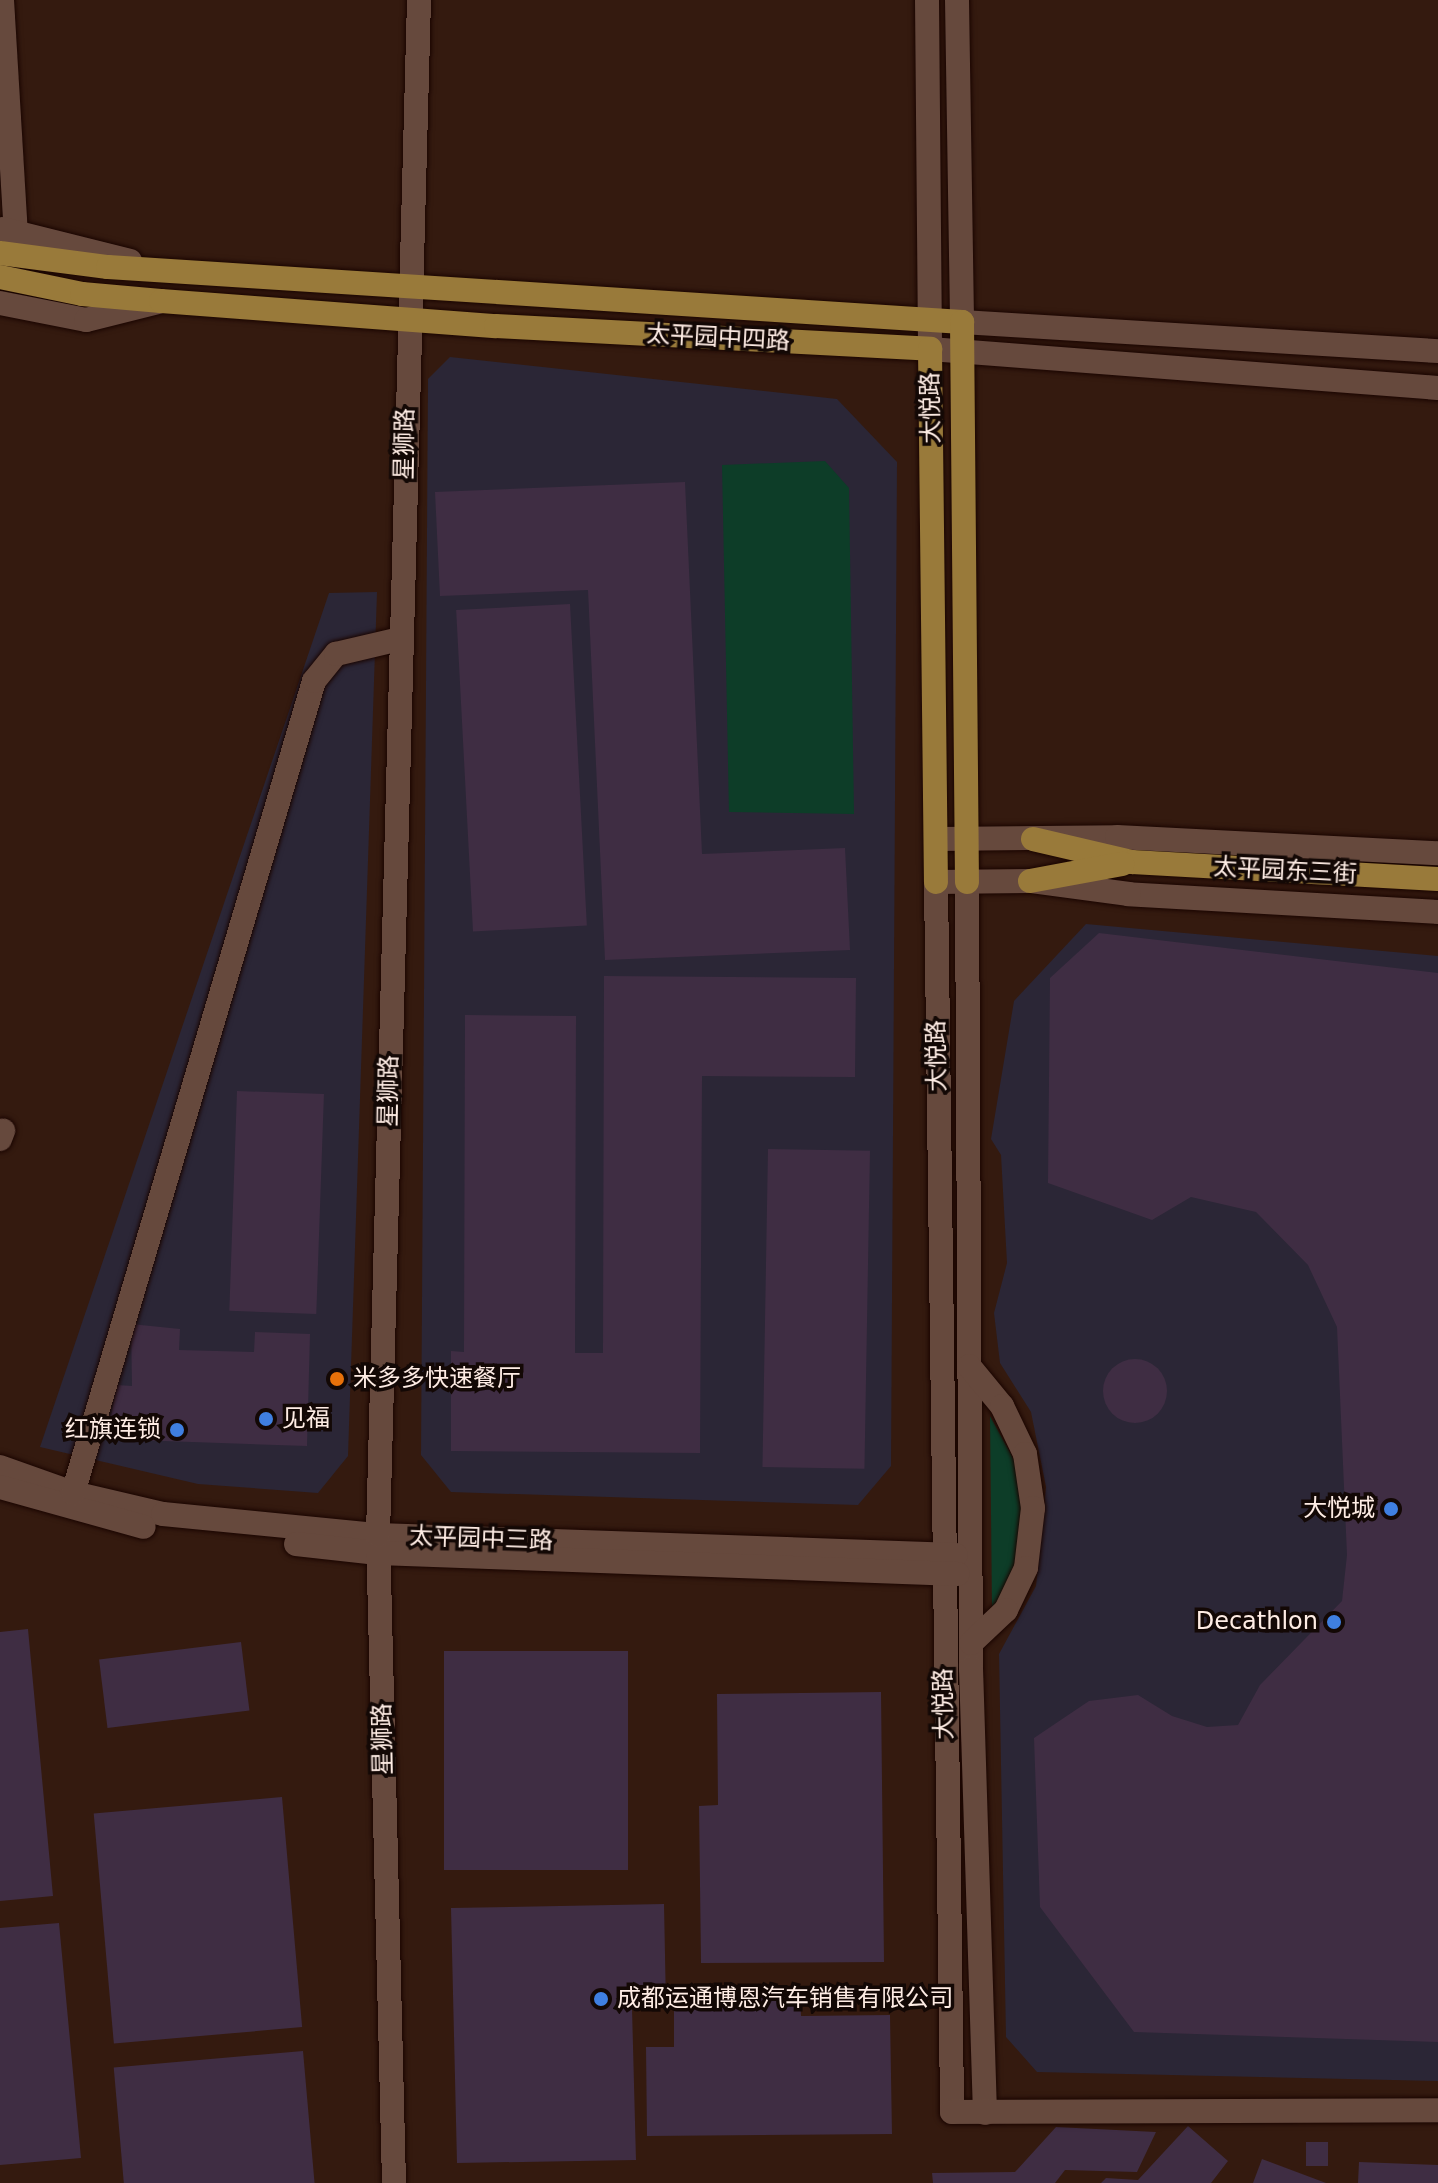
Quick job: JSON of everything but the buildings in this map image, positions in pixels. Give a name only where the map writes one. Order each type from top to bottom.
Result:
[{"type":"main road","points":[[0,253],[167,271],[410,283],[502,294],[962,322],[960,474],[967,882]]},
{"type":"main road","name":"太平园中四路","points":[[0,277],[82,294],[161,301],[409,316],[496,326],[930,349]]},
{"type":"main road","name":"大悦路","points":[[930,349],[938,839],[936,882]]},
{"type":"main road","points":[[1033,839],[1132,862]]},
{"type":"main road","points":[[1030,881],[1132,862]]},
{"type":"main road","name":"太平园东三街","points":[[1132,862],[1438,879]]},
{"type":"street","points":[[2,0],[8,231],[167,271]]},
{"type":"street","name":"星狮路","points":[[394,2183],[378,1544],[419,0]]},
{"type":"street","name":"大悦路","points":[[927,0],[930,349]]},
{"type":"street","points":[[957,0],[962,322],[1438,351]]},
{"type":"street","points":[[0,303],[86,320],[161,301]]},
{"type":"street","name":"太平园中四路","points":[[930,349],[1438,388]]},
{"type":"street","points":[[73,1493],[314,681],[336,654],[400,639]]},
{"type":"street","points":[[938,839],[1117,837],[1438,853]]},
{"type":"street","points":[[936,882],[1030,881],[1129,894],[1438,912]]},
{"type":"street","name":"大悦路","points":[[936,882],[942,1565],[952,2112],[985,2113]]},
{"type":"street","points":[[967,882],[971,1643],[985,2113],[1438,2110]]},
{"type":"street","points":[[969,1366],[1002,1406],[1025,1454],[1033,1508],[1026,1568],[1006,1610],[971,1643]]},
{"type":"street","name":"太平园中三路","points":[[0,1467],[73,1493],[163,1514],[378,1544]]},
{"type":"street","name":"太平园中三路","points":[[0,1487],[154,1529],[378,1544],[971,1565]]},
{"type":"shaded area","points":[[450,357],[837,399],[897,462],[891,1466],[858,1505],[451,1492],[421,1455],[428,379]]},
{"type":"shaded area","points":[[377,592],[348,1456],[318,1493],[198,1484],[40,1447],[329,593]]},
{"type":"shaded area","points":[[1086,924],[1438,956],[1438,2081],[1037,2072],[1006,2037],[999,1654],[1036,1586],[1046,1487],[1031,1412],[1000,1363],[994,1313],[1007,1263],[1001,1155],[991,1139],[1014,1001]]},
{"type":"green space","points":[[825,461],[849,488],[854,814],[729,812],[722,465]]},
{"type":"green space","points":[[990,1416],[1015,1462],[1022,1504],[1020,1547],[1008,1586],[992,1608]]},
{"type":"place","name":"米多多快速餐厅","points":[[337,1379]]},
{"type":"place","name":"见福","points":[[266,1419]]},
{"type":"place","name":"红旗连锁","points":[[177,1430]]},
{"type":"place","name":"大悦城","points":[[1391,1509]]},
{"type":"place","name":"Decathlon","points":[[1334,1622]]},
{"type":"place","name":"成都运通博恩汽车销售有限公司","points":[[601,1999]]}]
